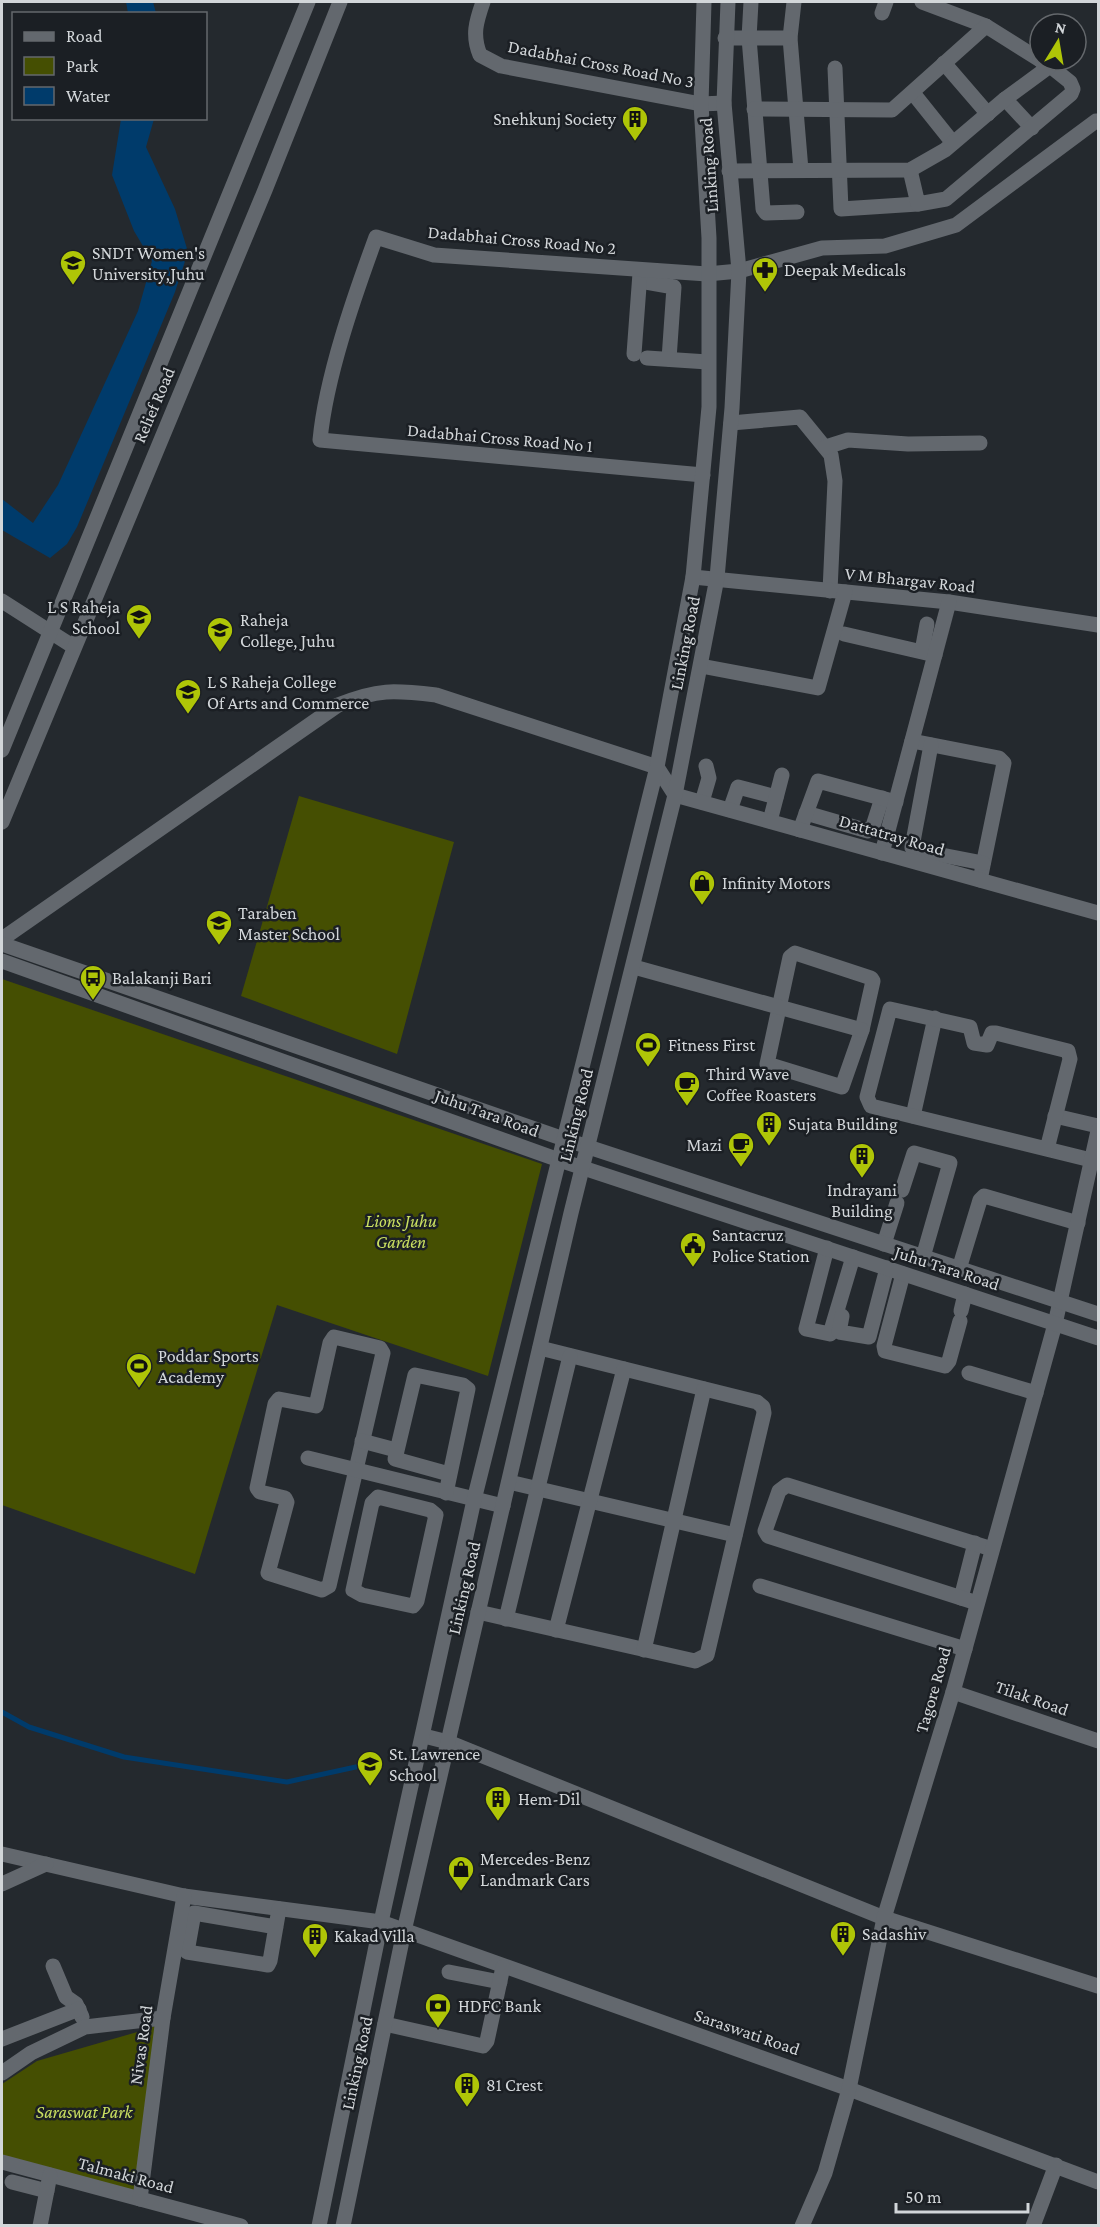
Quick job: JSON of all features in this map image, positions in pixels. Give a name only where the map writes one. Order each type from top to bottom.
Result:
[{"type":"street","name":"Relief Road","points":[[2,749],[308,2]]},
{"type":"street","name":"Relief Road","points":[[3,812],[265,190],[340,2]]},
{"type":"street","name":"Dadabhai Cross Road No 3","points":[[483,2],[474,26],[474,42],[480,55],[501,66],[701,104],[724,103]]},
{"type":"street","name":"Linking Road","points":[[319,2226],[381,1922],[424,1736],[474,1500],[657,767],[693,577],[703,475],[708,362],[709,238],[701,104],[704,2]]},
{"type":"street","name":"Linking Road","points":[[343,2226],[404,1931],[461,1685],[582,1167],[634,967],[675,795],[717,578],[731,423],[739,272],[724,103],[725,38],[729,2]]},
{"type":"street","points":[[751,2],[749,38],[764,211],[797,212]]},
{"type":"street","points":[[794,2],[790,38],[794,110],[801,170]]},
{"type":"street","points":[[922,2],[986,27],[1028,53]]},
{"type":"street","points":[[754,109],[892,110],[986,27]]},
{"type":"street","points":[[725,38],[790,38]]},
{"type":"street","points":[[944,63],[988,114]]},
{"type":"street","points":[[835,68],[842,209],[918,204],[946,199],[1032,128],[1073,89],[1070,82],[1056,72]]},
{"type":"street","points":[[729,171],[910,170],[953,143],[1033,72]]},
{"type":"street","points":[[913,93],[953,143]]},
{"type":"street","points":[[1005,99],[1032,128]]},
{"type":"street","name":"Dadabhai Cross Road No 2","points":[[322,413],[360,280],[376,237],[435,255],[640,276],[739,272],[822,248],[885,246],[956,225],[1096,121]]},
{"type":"street","points":[[910,170],[918,204]]},
{"type":"street","points":[[669,359],[674,287],[640,276],[640,356],[669,359],[708,362]]},
{"type":"street","name":"Dadabhai Cross Road No 1","points":[[322,413],[320,440],[703,475]]},
{"type":"street","points":[[701,666],[818,688],[837,592],[835,481],[831,455],[826,447],[800,417],[731,423]]},
{"type":"street","points":[[826,447],[848,440],[908,444],[980,443]]},
{"type":"street","points":[[705,446],[729,447]]},
{"type":"street","name":"V M Bhargav Road","points":[[693,577],[949,602],[1098,625]]},
{"type":"street","points":[[2,601],[74,647]]},
{"type":"street","points":[[806,813],[868,831],[872,829],[889,800],[912,741],[929,653],[949,602]]},
{"type":"street","points":[[927,624],[929,653]]},
{"type":"street","points":[[844,634],[929,653]]},
{"type":"street","points":[[2,939],[338,705],[370,692],[403,691],[435,695],[657,767],[675,795]]},
{"type":"street","points":[[912,741],[999,758],[1004,763],[980,880]]},
{"type":"street","points":[[931,745],[912,847],[921,851],[983,863]]},
{"type":"street","points":[[702,802],[709,778],[706,766]]},
{"type":"street","points":[[770,821],[782,775]]},
{"type":"street","points":[[800,830],[818,781],[889,800]]},
{"type":"street","points":[[730,810],[738,787],[776,796]]},
{"type":"street","name":"Dattatray Road","points":[[675,795],[1098,913]]},
{"type":"street","points":[[882,853],[889,800]]},
{"type":"street","name":"Juhu Tara Road","points":[[2,944],[564,1139],[1098,1314]]},
{"type":"street","points":[[795,953],[871,978],[874,985],[845,1082],[838,1087],[767,1064],[778,1007],[790,957],[795,953]]},
{"type":"street","name":"Juhu Tara Road","points":[[2,961],[560,1160],[1098,1338]]},
{"type":"street","points":[[634,967],[862,1030]]},
{"type":"street","points":[[1047,1149],[1070,1059],[1068,1051],[996,1033],[992,1033],[987,1045],[984,1046],[974,1043],[970,1027],[890,1009],[867,1097],[871,1106],[1091,1160]]},
{"type":"street","points":[[913,1116],[935,1018]]},
{"type":"street","points":[[1055,1116],[1098,1126]]},
{"type":"street","name":"Tagore Road","points":[[802,2226],[825,2173],[849,2089],[884,1918],[953,1692],[1061,1303],[1098,1131]]},
{"type":"street","points":[[884,1244],[914,1153],[950,1163],[923,1257]]},
{"type":"street","points":[[701,1207],[708,1186]]},
{"type":"street","points":[[959,1269],[982,1197],[987,1196],[1078,1223]]},
{"type":"street","points":[[543,1226],[567,1232]]},
{"type":"street","points":[[827,1248],[806,1329],[830,1334],[855,1258]]},
{"type":"street","points":[[855,1258],[838,1329],[840,1332],[869,1337],[887,1268]]},
{"type":"street","points":[[903,1274],[884,1346],[885,1351],[945,1366],[949,1362],[965,1294]]},
{"type":"street","points":[[334,1337],[380,1348],[382,1351],[362,1441],[329,1586],[322,1590],[271,1576],[269,1569],[287,1502],[285,1498],[260,1492],[257,1488],[275,1404],[279,1399],[316,1406],[330,1343],[334,1337]]},
{"type":"street","points":[[451,1606],[695,1661],[706,1655],[764,1407],[757,1402],[540,1348]]},
{"type":"street","points":[[506,1618],[570,1356]]},
{"type":"street","points":[[556,1630],[624,1369]]},
{"type":"street","points":[[969,1373],[1036,1394]]},
{"type":"street","points":[[446,1493],[469,1393],[463,1385],[415,1375],[396,1450],[396,1461],[450,1474]]},
{"type":"street","points":[[644,1650],[704,1389]]},
{"type":"street","points":[[362,1441],[396,1450]]},
{"type":"street","points":[[308,1458],[503,1506]]},
{"type":"street","points":[[509,1482],[735,1535]]},
{"type":"street","points":[[977,1603],[768,1536],[765,1531],[779,1491],[787,1485],[992,1549]]},
{"type":"street","points":[[426,1508],[430,1489]]},
{"type":"street","points":[[382,1497],[426,1508],[434,1512],[436,1519],[415,1604],[406,1606],[355,1594],[353,1585],[374,1499],[382,1497]]},
{"type":"street","points":[[961,1598],[975,1543]]},
{"type":"street","points":[[760,1586],[965,1649]]},
{"type":"street","points":[[435,1680],[461,1685]]},
{"type":"street","name":"Tilak Road","points":[[953,1692],[1098,1742]]},
{"type":"street","points":[[424,1736],[448,1742],[884,1918],[1098,1986]]},
{"type":"street","name":"Saraswati Road","points":[[2,1854],[184,1896],[381,1922],[849,2089],[1098,2182]]},
{"type":"street","points":[[2,1884],[46,1864]]},
{"type":"street","name":"Nivas Road","points":[[141,2199],[163,2018],[184,1933],[184,1896]]},
{"type":"street","points":[[227,1919],[230,1902]]},
{"type":"street","points":[[252,1923],[254,1905]]},
{"type":"street","points":[[276,1927],[194,1913],[184,1933],[188,1953],[266,1965],[270,1961],[276,1927],[279,1909]]},
{"type":"street","points":[[52,1966],[66,1997],[79,2009],[85,2027]]},
{"type":"street","points":[[385,2024],[483,2046],[487,2040],[503,1967]]},
{"type":"street","points":[[449,1972],[500,1982]]},
{"type":"street","points":[[2,2039],[79,2009]]},
{"type":"street","points":[[2,2073],[31,2053],[85,2027],[163,2018]]},
{"type":"street","name":"Talmaki Road","points":[[2,2165],[50,2175],[241,2226]]},
{"type":"street","points":[[1033,2226],[1056,2165]]},
{"type":"street","points":[[40,2226],[50,2175]]},
{"type":"street","points":[[12,2182],[47,2191]]},
{"type":"green space","points":[[299,796],[454,842],[397,1054],[241,996]]},
{"type":"green space","name":"Lions Juhu Garden","points":[[2,979],[542,1164],[488,1376],[277,1305],[195,1574],[2,1505]]},
{"type":"green space","name":"Saraswat Park","points":[[160,2022],[135,2191],[2,2155],[2,2084],[37,2061],[151,2028]]},
{"type":"water","points":[[126,2],[153,2],[156,12],[128,12]]},
{"type":"water","points":[[121,120],[154,120],[146,147],[175,209],[188,252],[175,292],[77,527],[67,544],[50,558],[2,530],[2,499],[33,523],[58,485],[138,311],[152,261],[134,231],[112,175]]},
{"type":"waterway","points":[[2,1712],[29,1727],[124,1757],[287,1782],[374,1763]]},
{"type":"place","name":"Snehkunj Society","points":[[635,142]]},
{"type":"place","name":"SNDT Women's University,Juhu","points":[[73,286]]},
{"type":"place","name":"Deepak Medicals","points":[[765,293]]},
{"type":"place","name":"L S Raheja School","points":[[139,640]]},
{"type":"place","name":"Raheja College, Juhu","points":[[220,653]]},
{"type":"place","name":"L S Raheja College Of Arts and Commerce","points":[[188,715]]},
{"type":"place","name":"Infinity Motors","points":[[702,906]]},
{"type":"place","name":"Taraben Master School","points":[[219,946]]},
{"type":"place","name":"Balakanji Bari","points":[[93,1001]]},
{"type":"place","name":"Fitness First","points":[[648,1068]]},
{"type":"place","name":"Third Wave Coffee Roasters","points":[[687,1107]]},
{"type":"place","name":"Sujata Building","points":[[769,1147]]},
{"type":"place","name":"Mazi","points":[[741,1168]]},
{"type":"place","name":"Indrayani Building","points":[[862,1179]]},
{"type":"place","name":"Santacruz Police Station","points":[[693,1268]]},
{"type":"place","name":"Poddar Sports Academy","points":[[139,1389]]},
{"type":"place","name":"St. Lawrence School","points":[[370,1787]]},
{"type":"place","name":"Hem-Dil","points":[[498,1822]]},
{"type":"place","name":"Mercedes-Benz Landmark Cars","points":[[461,1892]]},
{"type":"place","name":"Sadashiv","points":[[843,1957]]},
{"type":"place","name":"Kakad Villa","points":[[315,1959]]},
{"type":"place","name":"HDFC Bank","points":[[438,2029]]},
{"type":"place","name":"81 Crest","points":[[467,2108]]}]
